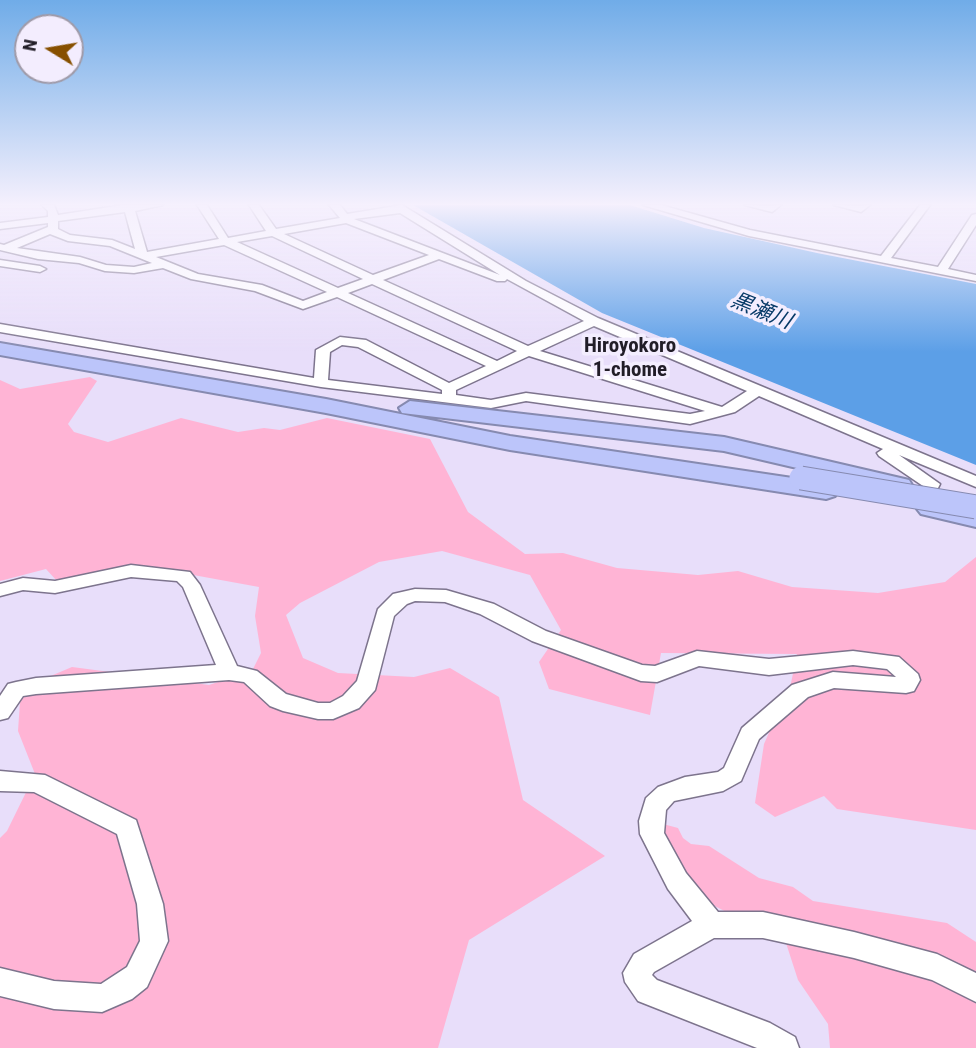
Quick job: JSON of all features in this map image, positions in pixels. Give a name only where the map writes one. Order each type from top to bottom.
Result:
[{"type":"highway","points":[[0,349],[373,415],[510,443],[886,501],[976,519]]},
{"type":"highway","points":[[90,365],[405,407],[724,444],[976,506]]},
{"type":"highway","points":[[405,407],[976,506]]},
{"type":"highway","points":[[373,415],[976,497]]},
{"type":"street","points":[[28,254],[80,260],[105,268],[134,270],[165,264]]},
{"type":"street","points":[[144,254],[195,277],[258,288],[303,305],[438,256]]},
{"type":"street","points":[[253,254],[497,366]]},
{"type":"street","points":[[316,254],[529,352],[721,411]]},
{"type":"street","points":[[433,254],[503,280],[522,283]]},
{"type":"street","points":[[474,254],[594,321],[976,482]]},
{"type":"street","points":[[854,254],[942,271],[974,274]]},
{"type":"street","points":[[884,260],[889,254]]},
{"type":"street","points":[[942,271],[953,254]]},
{"type":"street","points":[[0,263],[40,269]]},
{"type":"street","points":[[449,394],[497,366],[594,321]]},
{"type":"street","points":[[0,328],[321,383],[449,394],[491,404],[526,397],[690,419],[739,404],[759,389]]},
{"type":"street","points":[[321,383],[323,349],[340,341],[361,343],[449,394]]},
{"type":"street","points":[[818,414],[932,484]]},
{"type":"street","points":[[0,590],[23,584],[55,587],[131,572],[183,576],[188,579],[229,672]]},
{"type":"street","points":[[0,712],[16,690],[36,686],[229,672],[250,676],[278,700],[291,705],[317,712],[333,711],[351,702],[367,684],[372,673],[380,625],[391,605],[415,595],[431,594],[487,609],[539,636],[640,673],[657,674],[697,658],[788,667],[868,658],[892,662],[903,668],[909,680],[906,685],[846,679],[800,691],[750,734],[733,774],[723,781],[685,787],[666,794],[655,805],[651,827],[662,855],[677,881],[711,925]]},
{"type":"street","points":[[0,782],[37,782],[127,827],[134,841],[150,904],[154,941],[137,977],[122,989],[102,998],[54,995],[0,982]]},
{"type":"street","points":[[784,1048],[760,1033],[648,991],[639,982],[636,973],[644,963],[711,925],[763,925],[854,944],[937,968],[976,988]]},
{"type":"shaded area","points":[[90,377],[97,381],[68,424],[74,432],[108,442],[181,418],[238,432],[264,428],[280,430],[327,418],[430,439],[468,512],[525,554],[563,553],[617,568],[698,575],[738,571],[792,587],[878,593],[945,582],[976,557],[976,830],[837,809],[824,796],[775,817],[755,803],[764,744],[791,683],[797,654],[661,653],[650,715],[549,689],[539,662],[561,630],[530,575],[442,551],[379,562],[300,603],[286,615],[303,658],[338,673],[414,677],[450,668],[499,697],[523,800],[605,856],[469,940],[438,1048],[0,1048],[0,838],[7,831],[35,774],[18,731],[20,702],[34,683],[72,667],[209,685],[252,671],[261,653],[255,616],[259,587],[144,566],[57,581],[46,569],[0,581],[0,380],[20,389]]},
{"type":"shaded area","points":[[663,824],[678,828],[683,838],[691,844],[709,846],[759,878],[793,887],[813,901],[947,923],[976,942],[976,1048],[830,1048],[828,1024],[798,980],[786,943],[709,903],[663,837]]},
{"type":"water","name":"黒瀬川","points":[[499,254],[822,254],[976,284],[976,465],[602,313]]},
{"type":"district","name":"Hiroyokoro 1-chome","points":[[630,359]]}]
